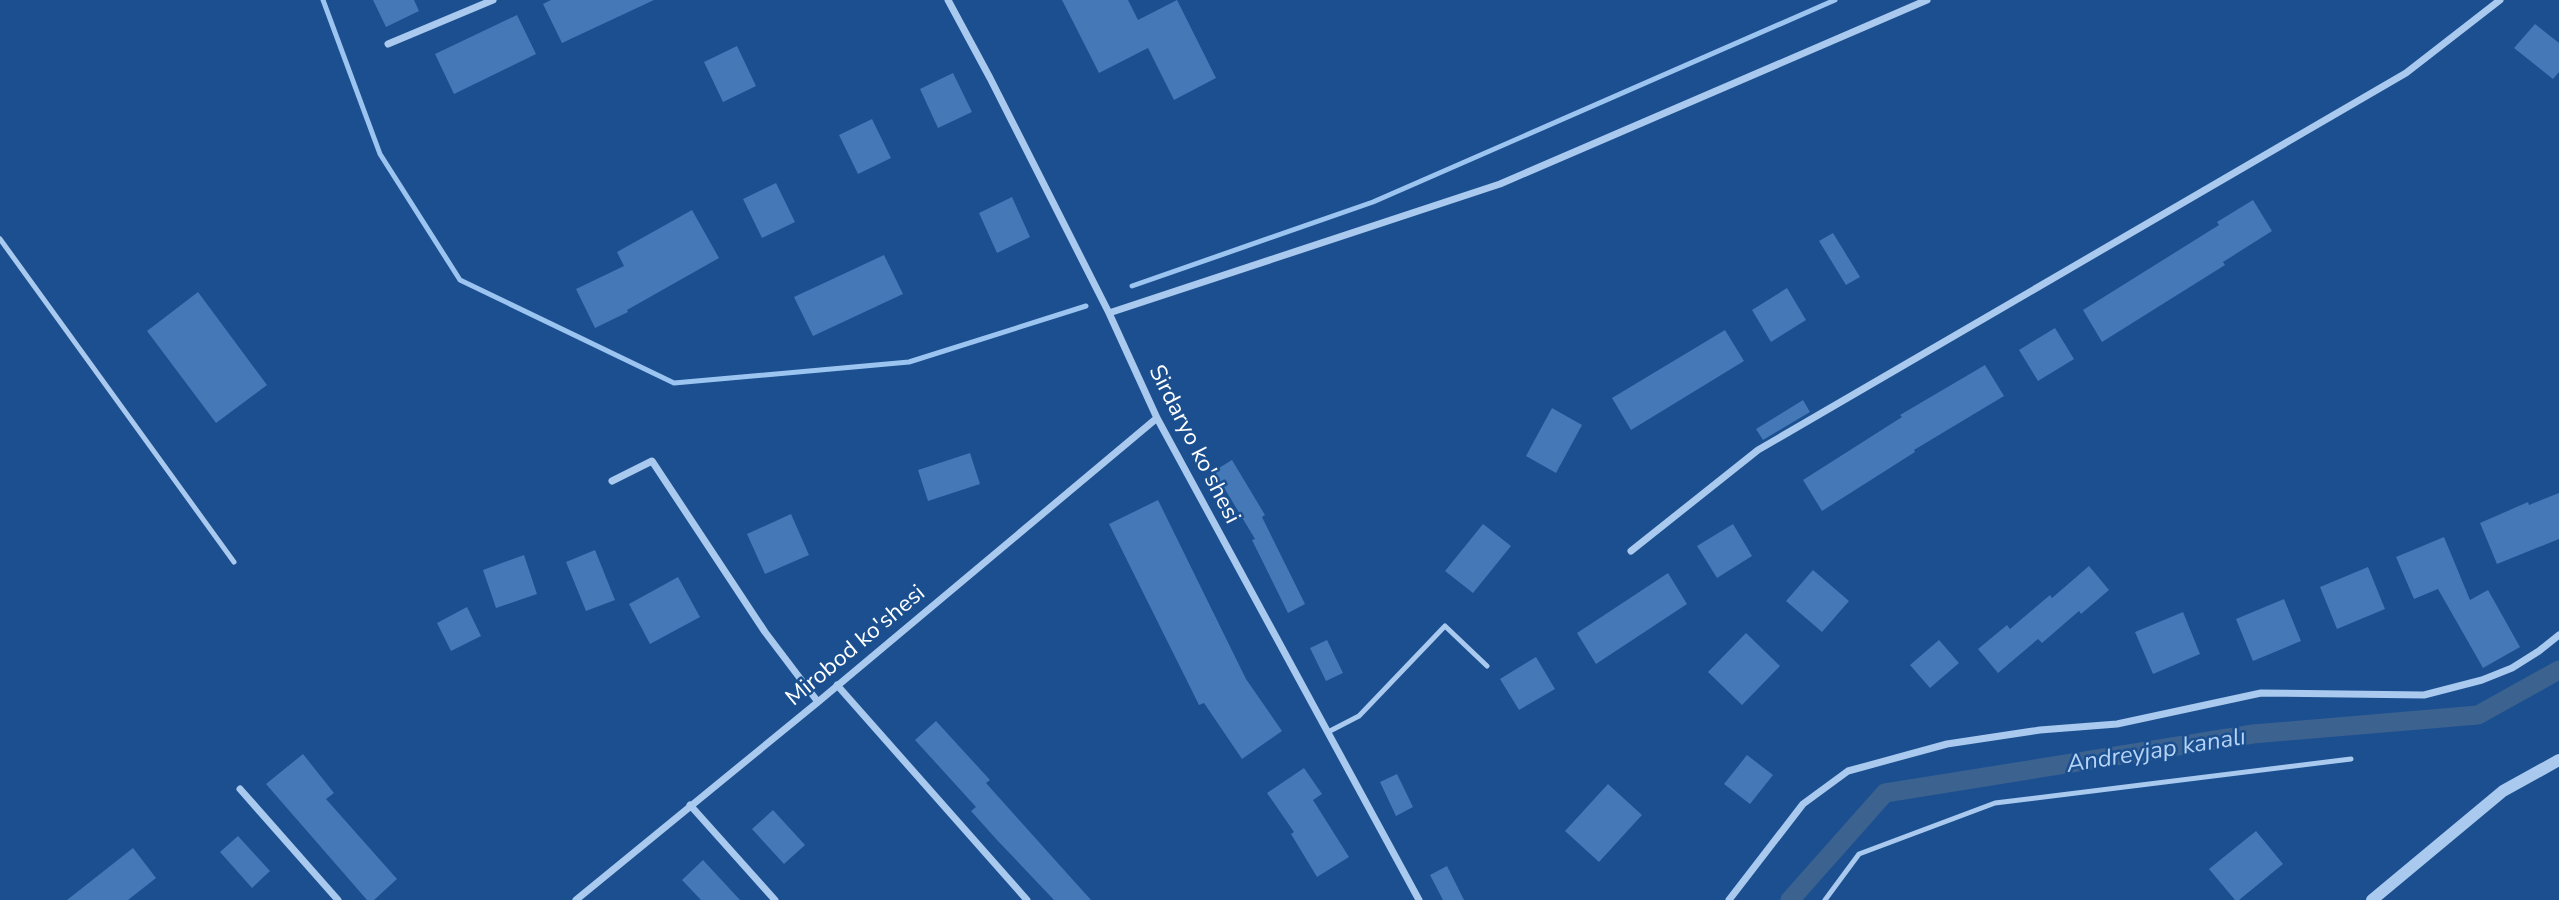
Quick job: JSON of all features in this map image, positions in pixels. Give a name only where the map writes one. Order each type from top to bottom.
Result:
[{"type":"street","points":[[388,44],[493,0]]},
{"type":"street","name":"Sirdaryo ko'shesi","points":[[948,0],[1109,313],[1157,418],[1419,900]]},
{"type":"street","points":[[1109,313],[1500,184],[1927,0]]},
{"type":"street","points":[[1631,551],[1758,450],[2406,73],[2500,0]]},
{"type":"street","name":"Mirobod ko'shesi","points":[[576,900],[818,702],[1157,418]]},
{"type":"street","points":[[612,481],[652,461],[765,632],[818,702]]},
{"type":"street","points":[[1729,900],[1803,804],[1848,771],[1947,744],[2040,730],[2117,724],[2261,693],[2424,695],[2482,680],[2512,668],[2559,635]]},
{"type":"street","points":[[836,685],[1027,900]]},
{"type":"street","points":[[2372,900],[2503,791],[2559,760]]},
{"type":"street","points":[[240,789],[338,900]]},
{"type":"street","points":[[691,804],[775,900]]},
{"type":"lane","points":[[0,239],[234,562]]},
{"type":"lane","points":[[0,254],[7,249]]},
{"type":"lane","points":[[1328,732],[1359,716],[1445,626],[1487,666]]},
{"type":"lane","points":[[1825,900],[1859,855],[1996,803],[2351,759]]},
{"type":"building","points":[[373,0],[414,0],[419,11],[386,27]]},
{"type":"building","points":[[551,0],[654,0],[562,43],[543,4]]},
{"type":"building","points":[[1062,0],[1128,0],[1138,20],[1177,0],[1216,78],[1174,100],[1148,48],[1099,73]]},
{"type":"building","points":[[517,15],[536,54],[454,94],[435,54]]},
{"type":"building","points":[[2535,24],[2559,43],[2559,72],[2553,79],[2514,48]]},
{"type":"building","points":[[737,46],[756,86],[723,102],[704,62]]},
{"type":"building","points":[[953,73],[972,112],[938,128],[920,89]]},
{"type":"building","points":[[872,119],[891,158],[858,174],[839,135]]},
{"type":"building","points":[[776,183],[795,222],[762,238],[743,199]]},
{"type":"building","points":[[1012,197],[1030,237],[997,253],[979,213]]},
{"type":"building","points":[[2253,200],[2272,231],[2223,262],[2225,265],[2102,342],[2083,310],[2219,225],[2217,222]]},
{"type":"building","points":[[692,210],[719,258],[627,310],[628,312],[595,328],[576,289],[624,266],[617,252]]},
{"type":"building","points":[[1833,233],[1860,277],[1846,285],[1819,241]]},
{"type":"building","points":[[884,255],[903,294],[813,336],[794,297]]},
{"type":"building","points":[[1787,288],[1806,320],[1771,342],[1752,310]]},
{"type":"building","points":[[198,292],[267,385],[216,423],[147,331]]},
{"type":"building","points":[[2055,328],[2074,359],[2038,381],[2019,350]]},
{"type":"building","points":[[1725,330],[1744,361],[1631,430],[1612,398]]},
{"type":"building","points":[[1985,365],[2004,396],[1914,450],[1915,452],[1822,511],[1803,480],[1902,417],[1900,415]]},
{"type":"building","points":[[1803,400],[1810,412],[1763,440],[1756,429]]},
{"type":"building","points":[[1552,408],[1582,425],[1556,473],[1526,456]]},
{"type":"building","points":[[970,453],[980,484],[928,501],[918,470]]},
{"type":"building","points":[[1232,460],[1265,515],[1262,517],[1305,604],[1288,613],[1252,540],[1255,539],[1214,471]]},
{"type":"building","points":[[2559,493],[2559,539],[2497,564],[2480,523],[2528,502],[2529,505]]},
{"type":"building","points":[[1158,500],[1246,679],[1282,731],[1242,759],[1204,703],[1199,705],[1109,524]]},
{"type":"building","points":[[791,514],[809,555],[765,574],[747,534]]},
{"type":"building","points":[[1483,524],[1511,546],[1473,593],[1445,571]]},
{"type":"building","points":[[1733,524],[1752,556],[1717,578],[1697,546]]},
{"type":"building","points":[[2444,537],[2470,600],[2488,590],[2520,647],[2483,668],[2438,589],[2414,599],[2396,557]]},
{"type":"building","points":[[595,550],[615,600],[586,611],[566,562]]},
{"type":"building","points":[[524,555],[537,594],[496,608],[483,570]]},
{"type":"building","points":[[2089,566],[2109,590],[2081,614],[2079,611],[2042,643],[2038,639],[1998,673],[1978,649],[2007,625],[2010,629],[2050,595],[2052,598]]},
{"type":"building","points":[[2368,567],[2385,609],[2337,629],[2320,587]]},
{"type":"building","points":[[1813,570],[1849,601],[1822,632],[1786,601]]},
{"type":"building","points":[[1668,573],[1687,604],[1596,664],[1577,633]]},
{"type":"building","points":[[678,577],[700,617],[650,644],[629,604]]},
{"type":"building","points":[[2284,599],[2301,641],[2253,661],[2236,619]]},
{"type":"building","points":[[467,607],[481,636],[451,651],[437,623]]},
{"type":"building","points":[[2183,612],[2200,654],[2153,674],[2135,632]]},
{"type":"building","points":[[1746,633],[1780,666],[1742,705],[1708,672]]},
{"type":"building","points":[[1327,640],[1343,673],[1326,681],[1310,648]]},
{"type":"building","points":[[1939,640],[1959,663],[1930,688],[1910,665]]},
{"type":"building","points":[[1536,657],[1555,689],[1519,710],[1500,679]]},
{"type":"building","points":[[936,721],[990,780],[986,783],[1091,900],[1054,900],[971,811],[976,807],[915,740]]},
{"type":"building","points":[[303,754],[334,793],[326,799],[397,879],[374,900],[367,900],[266,784]]},
{"type":"building","points":[[1747,755],[1773,775],[1750,804],[1724,784]]},
{"type":"building","points":[[1304,768],[1322,794],[1313,800],[1349,857],[1317,877],[1291,834],[1294,832],[1267,793]]},
{"type":"building","points":[[1397,774],[1413,807],[1396,816],[1380,782]]},
{"type":"building","points":[[1608,784],[1642,815],[1599,862],[1565,831]]},
{"type":"building","points":[[773,810],[805,845],[784,864],[752,829]]},
{"type":"building","points":[[2256,831],[2283,864],[2239,900],[2235,900],[2209,869]]},
{"type":"building","points":[[238,836],[270,871],[252,888],[220,852]]},
{"type":"building","points":[[133,848],[156,878],[128,900],[67,900]]},
{"type":"building","points":[[703,860],[740,900],[701,900],[682,880]]},
{"type":"building","points":[[1447,866],[1464,900],[1443,900],[1430,875]]},
{"type":"waterway","points":[[323,0],[380,154],[460,280],[674,383],[909,362],[1086,306]]},
{"type":"waterway","points":[[1132,286],[1373,202],[1835,0]]},
{"type":"waterway","name":"Andreyjap kanalı","points":[[1790,900],[1885,793],[2253,734],[2478,715],[2559,670]]}]
